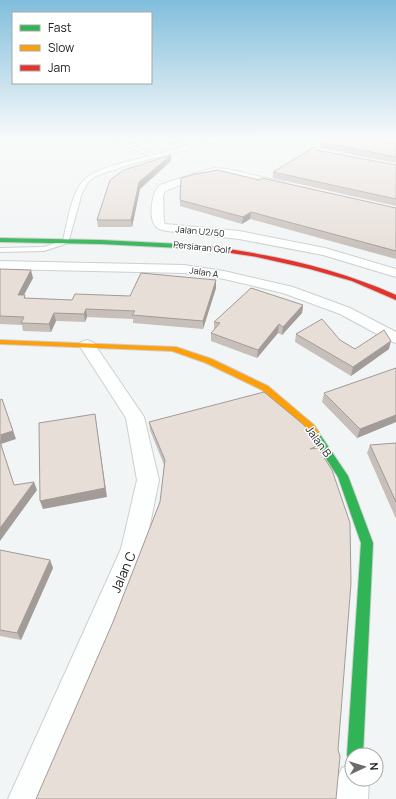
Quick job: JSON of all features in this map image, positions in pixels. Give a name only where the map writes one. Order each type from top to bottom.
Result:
[{"type":"street","name":"Jalan U2/50","points":[[193,176],[164,187],[160,190],[158,196],[158,222],[161,226],[167,228],[239,235],[325,252],[396,273]]},
{"type":"street","name":"Jalan U2/50","points":[[245,176],[296,188]]},
{"type":"street","name":"Persiaran Golf","points":[[0,240],[198,246],[245,252],[288,260],[333,272],[376,288],[396,298]]},
{"type":"street","name":"Jalan A","points":[[0,265],[184,269],[224,275],[288,290],[338,308],[396,338]]},
{"type":"street","name":"Jalan B","points":[[0,342],[173,350],[209,361],[265,388],[311,427],[344,476],[367,543],[355,747]]},
{"type":"street","name":"Jalan C","points":[[24,799],[133,549],[148,480],[135,417],[87,345]]},
{"type":"street","points":[[352,799],[353,787]]},
{"type":"lane","points":[[0,250],[44,249],[66,242],[79,193],[85,182],[90,176]]},
{"type":"building","points":[[115,176],[146,176],[139,182],[131,220],[97,220],[110,180]]},
{"type":"building","points":[[187,176],[244,176],[259,180],[262,178],[396,208],[396,251],[251,212],[243,217],[180,200],[181,178]]},
{"type":"building","points":[[293,176],[396,176],[396,199]]},
{"type":"building","points":[[0,269],[31,270],[18,295],[25,295],[24,298],[72,300],[75,294],[130,296],[141,273],[216,280],[203,321],[132,315],[135,311],[86,309],[84,314],[54,313],[49,324],[21,323],[24,317],[0,316]]},
{"type":"building","points":[[251,288],[303,305],[283,327],[279,324],[258,350],[211,333],[220,323],[214,322]]},
{"type":"building","points":[[322,319],[340,340],[355,349],[384,330],[391,341],[353,367],[296,334]]},
{"type":"building","points":[[396,368],[396,415],[360,429],[324,393]]},
{"type":"building","points":[[264,392],[304,425],[317,446],[310,449],[318,448],[332,470],[350,523],[351,583],[338,750],[340,756],[336,799],[36,799],[113,622],[160,502],[165,460],[149,422]]},
{"type":"building","points":[[2,399],[13,431],[0,435],[0,400]]},
{"type":"building","points":[[95,414],[105,488],[40,501],[39,423]]},
{"type":"building","points":[[0,442],[14,485],[34,482],[0,528]]},
{"type":"building","points":[[396,443],[396,502],[370,445]]},
{"type":"building","points":[[0,550],[50,560],[17,633],[0,630]]},
{"type":"traffic: fast","points":[[0,240],[101,242],[201,247]]},
{"type":"traffic: fast","points":[[314,432],[343,476],[367,543],[355,747]]},
{"type":"traffic: slow","points":[[0,342],[173,349],[209,361],[265,388],[311,427],[314,432]]},
{"type":"traffic: jam","points":[[201,247],[257,255],[312,267],[354,280],[396,298]]}]
